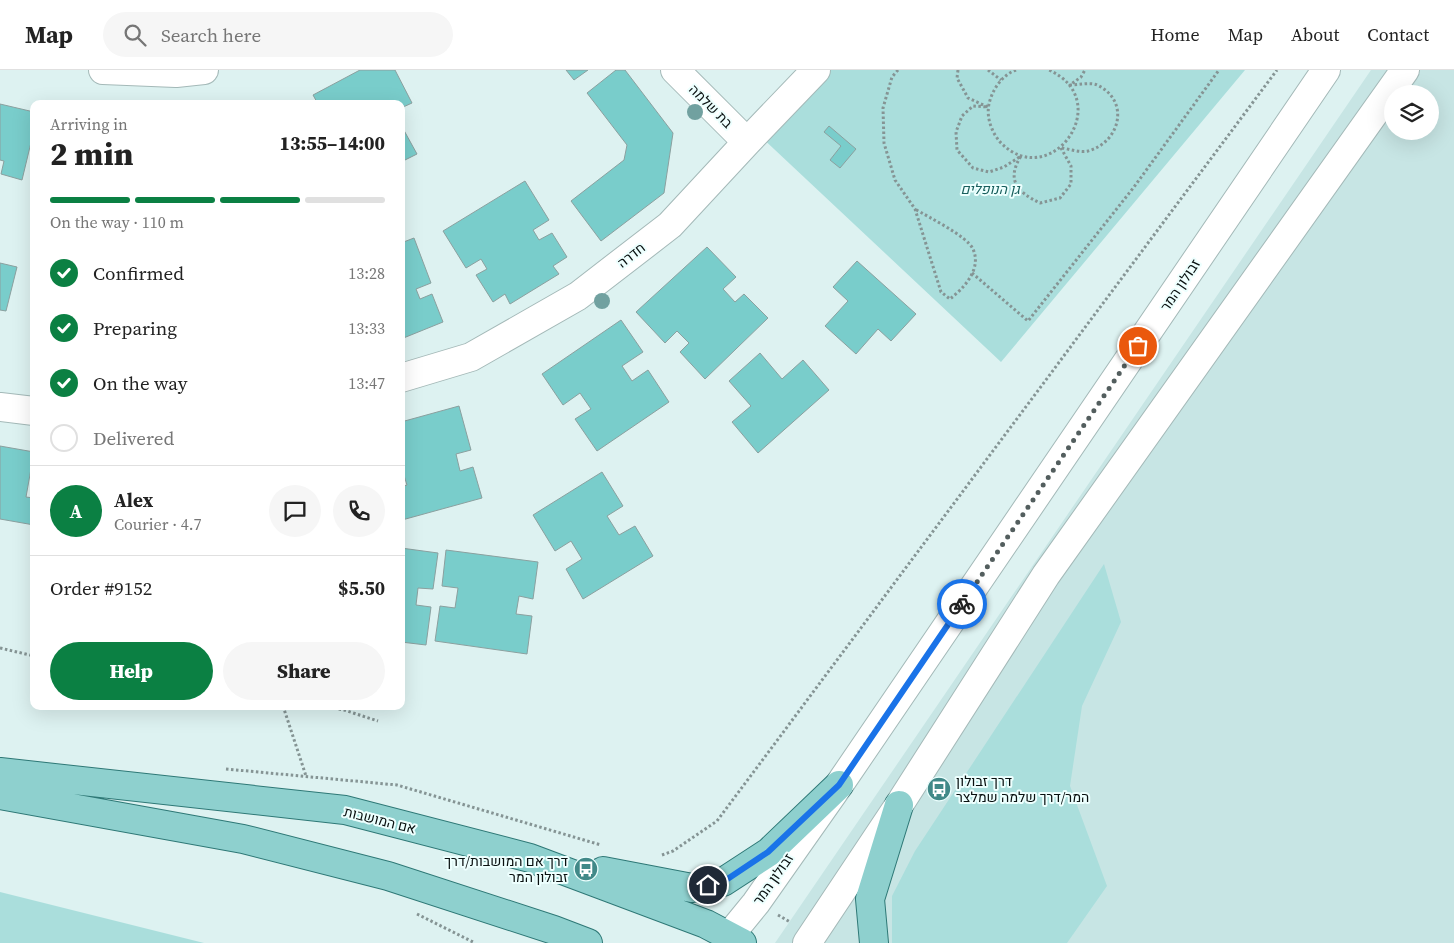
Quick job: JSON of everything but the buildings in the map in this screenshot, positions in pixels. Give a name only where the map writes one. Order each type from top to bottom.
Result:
[{"type":"main road","name":"אם המושבות","points":[[0,772],[345,810],[530,858],[706,924],[732,941]]},
{"type":"main road","points":[[530,858],[692,888],[723,882],[768,852],[839,785]]},
{"type":"main road","points":[[0,796],[243,839],[388,876],[562,936],[588,943]]},
{"type":"main road","points":[[874,943],[870,899],[899,805]]},
{"type":"street","points":[[102,70],[176,73],[204,70]]},
{"type":"street","name":"בת שלמה","points":[[675,70],[747,142]]},
{"type":"street","name":"חדרה","points":[[405,377],[471,357],[578,296],[670,225],[816,70]]},
{"type":"street","name":"זבולון המר","points":[[732,941],[1326,70]]},
{"type":"street","points":[[810,938],[899,805],[1046,575],[1405,70]]},
{"type":"street","points":[[0,406],[30,411]]},
{"type":"path","points":[[898,70],[892,77],[883,108],[884,143],[895,180],[915,209],[941,292],[950,299],[961,290],[971,277],[975,261],[973,249],[963,238],[915,209]]},
{"type":"path","points":[[958,70],[957,78],[968,98],[988,107]]},
{"type":"path","points":[[988,70],[1001,80]]},
{"type":"path","points":[[1016,70],[1001,80],[992,93],[988,107],[990,123],[996,138],[1007,149],[1021,156],[1032,157],[1047,155],[1061,148],[1072,136],[1078,121],[1077,100],[1070,85],[1059,74],[1049,70]]},
{"type":"path","points":[[1070,85],[1081,77],[1085,70]]},
{"type":"path","points":[[972,273],[1028,321],[1134,187],[1219,70]]},
{"type":"path","points":[[657,857],[672,851],[717,821],[1277,70]]},
{"type":"path","points":[[1061,148],[1088,151],[1106,141],[1117,128],[1118,109],[1108,92],[1095,84],[1070,85]]},
{"type":"path","points":[[988,107],[973,106],[962,116],[956,132],[958,150],[973,168],[989,172],[1004,167],[1021,156]]},
{"type":"path","points":[[1021,156],[1014,168],[1013,179],[1026,196],[1040,203],[1060,198],[1071,184],[1072,166],[1061,148]]},
{"type":"path","points":[[0,648],[30,655]]},
{"type":"path","points":[[284,710],[306,776]]},
{"type":"path","points":[[344,710],[378,721]]},
{"type":"path","points":[[756,904],[810,938]]},
{"type":"shaded area","points":[[1371,70],[1454,70],[1454,943],[775,943]]},
{"type":"green space","name":"גן הנופלים","points":[[821,70],[1245,70],[1001,362],[756,132]]},
{"type":"green space","points":[[1104,564],[1121,622],[1082,706],[1070,786],[1107,886],[1067,943],[892,943],[892,896],[915,851]]},
{"type":"green space","points":[[0,892],[204,943],[0,943]]},
{"type":"way so far","points":[[962,604],[1138,346]]},
{"type":"place","name":"דרך זבולון המר/דרך שלמה שמלצר","points":[[939,789]]},
{"type":"place","name":"דרך אם המושבות/דרך זבולון המר","points":[[586,869]]},
{"type":"route","points":[[708,885],[723,882],[768,852],[839,785],[962,604]]}]
